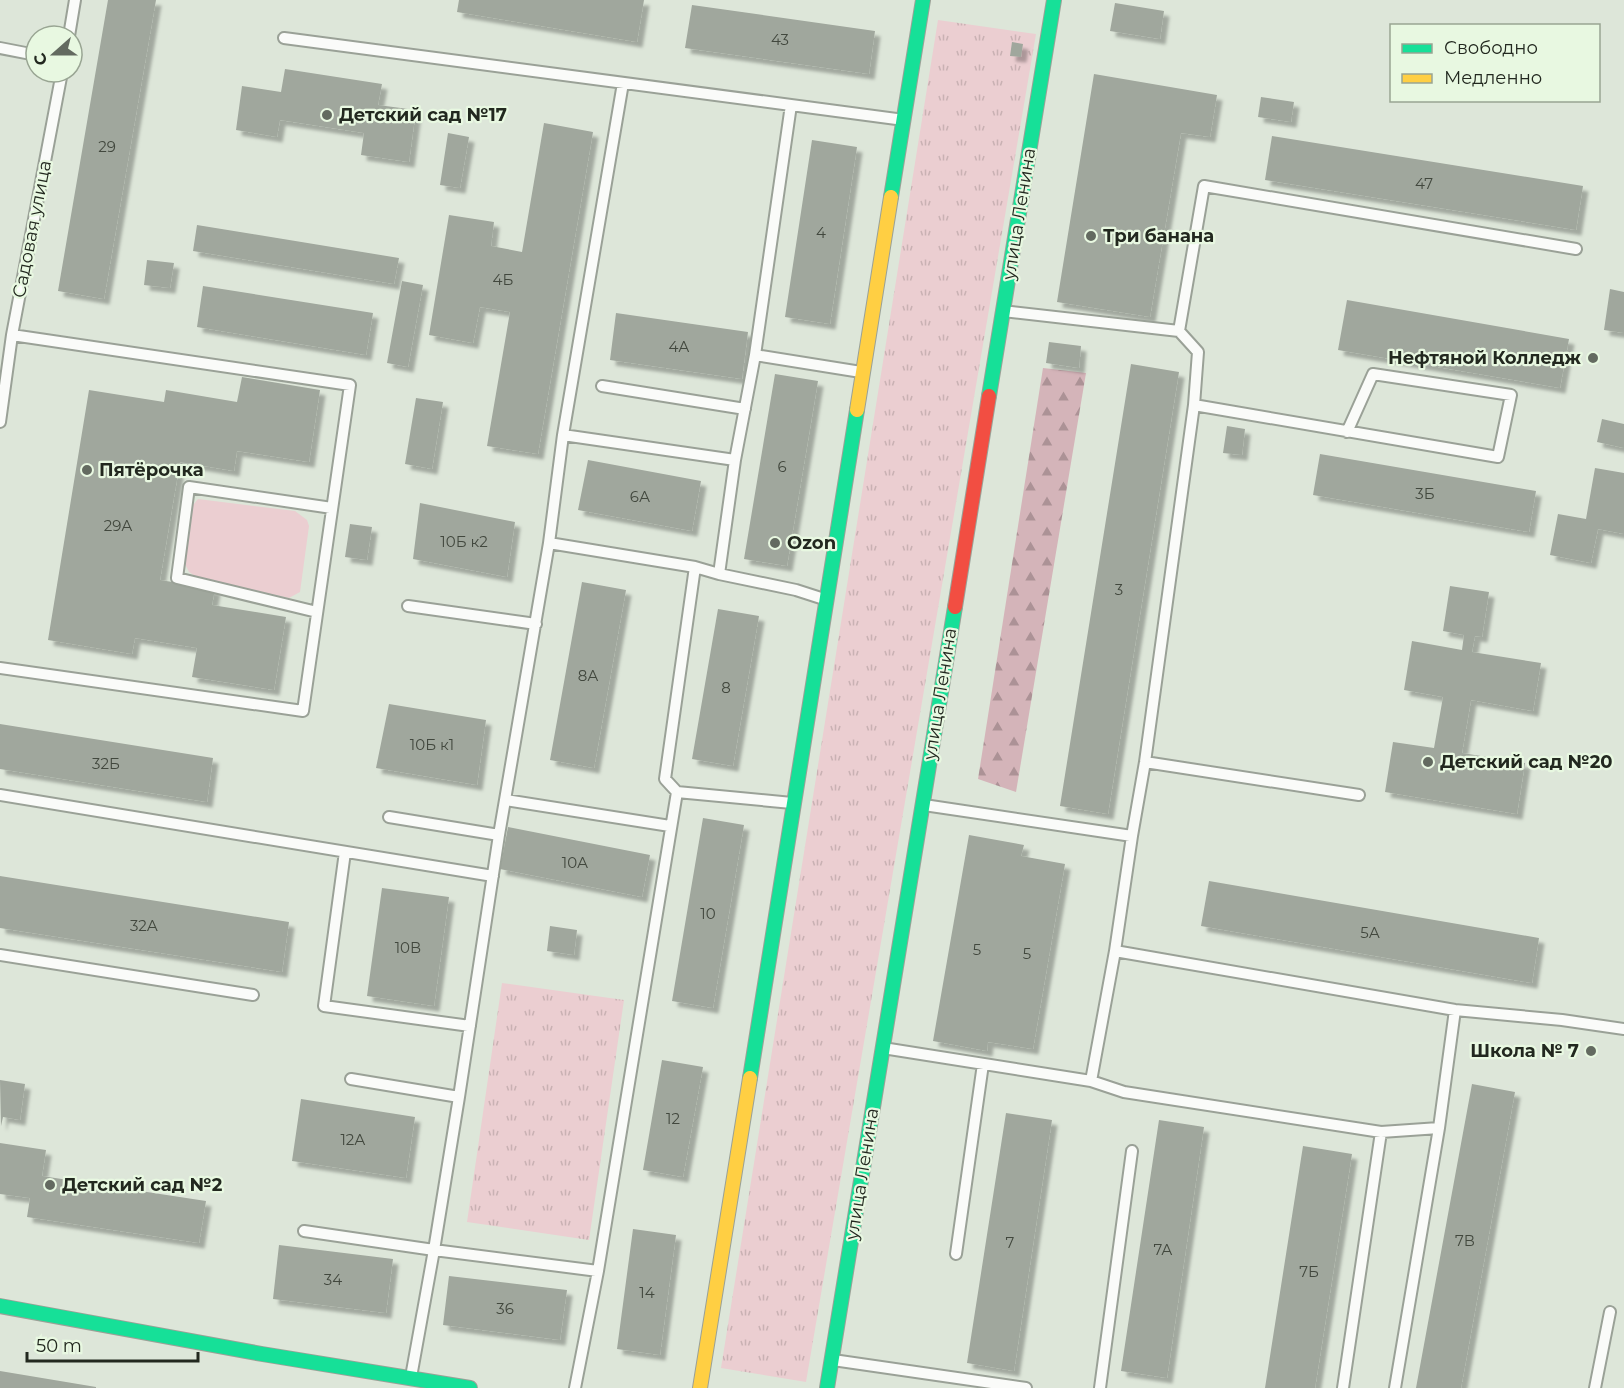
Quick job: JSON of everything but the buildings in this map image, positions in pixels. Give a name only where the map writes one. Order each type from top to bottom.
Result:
[{"type":"main road","points":[[700,1388],[923,0]]},
{"type":"main road","name":"улица Ленина","points":[[827,1388],[1054,0]]},
{"type":"main road","points":[[0,1306],[262,1354],[470,1388]]},
{"type":"lane","points":[[71,24],[75,0]]},
{"type":"lane","points":[[284,38],[904,120]]},
{"type":"lane","points":[[0,48],[24,53]]},
{"type":"lane","points":[[411,1377],[459,1097],[499,835],[536,624],[563,435],[623,83]]},
{"type":"lane","name":"Садовая улица","points":[[0,422],[12,335],[60,84]]},
{"type":"lane","points":[[719,574],[735,460],[755,355],[791,105]]},
{"type":"lane","points":[[1179,331],[1204,186],[1576,249]]},
{"type":"lane","points":[[1003,311],[1179,331],[1198,352],[1194,405],[1145,762],[1115,951],[1091,1081]]},
{"type":"lane","points":[[0,668],[303,711],[350,385],[12,335]]},
{"type":"lane","points":[[755,355],[864,373]]},
{"type":"lane","points":[[1194,405],[1347,432],[1498,457],[1510,395],[1373,374],[1347,432]]},
{"type":"lane","points":[[602,386],[745,409]]},
{"type":"lane","points":[[563,435],[735,460]]},
{"type":"lane","points":[[317,612],[177,578],[189,488],[332,508]]},
{"type":"lane","points":[[549,543],[695,567],[796,590],[827,600]]},
{"type":"lane","points":[[695,567],[664,779],[677,792],[794,803]]},
{"type":"lane","points":[[408,606],[536,624]]},
{"type":"lane","points":[[1145,762],[1359,795]]},
{"type":"lane","points":[[575,1388],[598,1271],[677,792]]},
{"type":"lane","points":[[0,795],[493,876]]},
{"type":"lane","points":[[506,800],[670,826]]},
{"type":"lane","points":[[922,805],[1132,836]]},
{"type":"lane","points":[[389,817],[499,835]]},
{"type":"lane","points":[[345,852],[324,1006],[470,1026]]},
{"type":"lane","points":[[1115,951],[1455,1010],[1562,1020],[1624,1029]]},
{"type":"lane","points":[[0,955],[253,995]]},
{"type":"lane","points":[[1395,1388],[1439,1128],[1455,1010]]},
{"type":"lane","points":[[882,1048],[1091,1081],[1124,1092],[1381,1132],[1439,1128]]},
{"type":"lane","points":[[956,1254],[983,1064]]},
{"type":"lane","points":[[351,1079],[459,1097]]},
{"type":"lane","points":[[1343,1388],[1381,1132]]},
{"type":"lane","points":[[1100,1388],[1132,1151]]},
{"type":"lane","points":[[304,1231],[598,1271]]},
{"type":"lane","points":[[1595,1388],[1610,1312]]},
{"type":"lane","points":[[831,1359],[1026,1388]]},
{"type":"green space","points":[[938,20],[1036,34],[806,1382],[721,1368]]},
{"type":"green space","points":[[1043,368],[1086,373],[1016,792],[978,779]]},
{"type":"green space","points":[[198,499],[295,511],[307,520],[309,526],[300,592],[289,598],[198,578],[189,572],[184,562],[193,505]]},
{"type":"green space","points":[[502,983],[624,1000],[589,1240],[467,1222]]},
{"type":"traffic: fast","points":[[891,197],[923,0]]},
{"type":"traffic: fast","points":[[989,396],[1054,0]]},
{"type":"traffic: fast","points":[[750,1078],[857,410]]},
{"type":"traffic: fast","points":[[827,1388],[955,607]]},
{"type":"traffic: fast","points":[[0,1306],[262,1354],[470,1388]]},
{"type":"traffic: slow","points":[[857,410],[891,197]]},
{"type":"traffic: slow","points":[[700,1388],[750,1078]]},
{"type":"traffic: jam","points":[[955,607],[989,396]]},
{"type":"place","name":"Детский сад №17","points":[[327,115]]},
{"type":"place","name":"Три банана","points":[[1091,236]]},
{"type":"place","name":"Нефтяной Колледж","points":[[1593,358]]},
{"type":"place","name":"Пятёрочка","points":[[87,470]]},
{"type":"place","name":"Ozon","points":[[775,543]]},
{"type":"place","name":"Детский сад №20","points":[[1428,762]]},
{"type":"place","name":"Школа № 7","points":[[1591,1051]]},
{"type":"place","name":"Детский сад №2","points":[[50,1185]]}]
